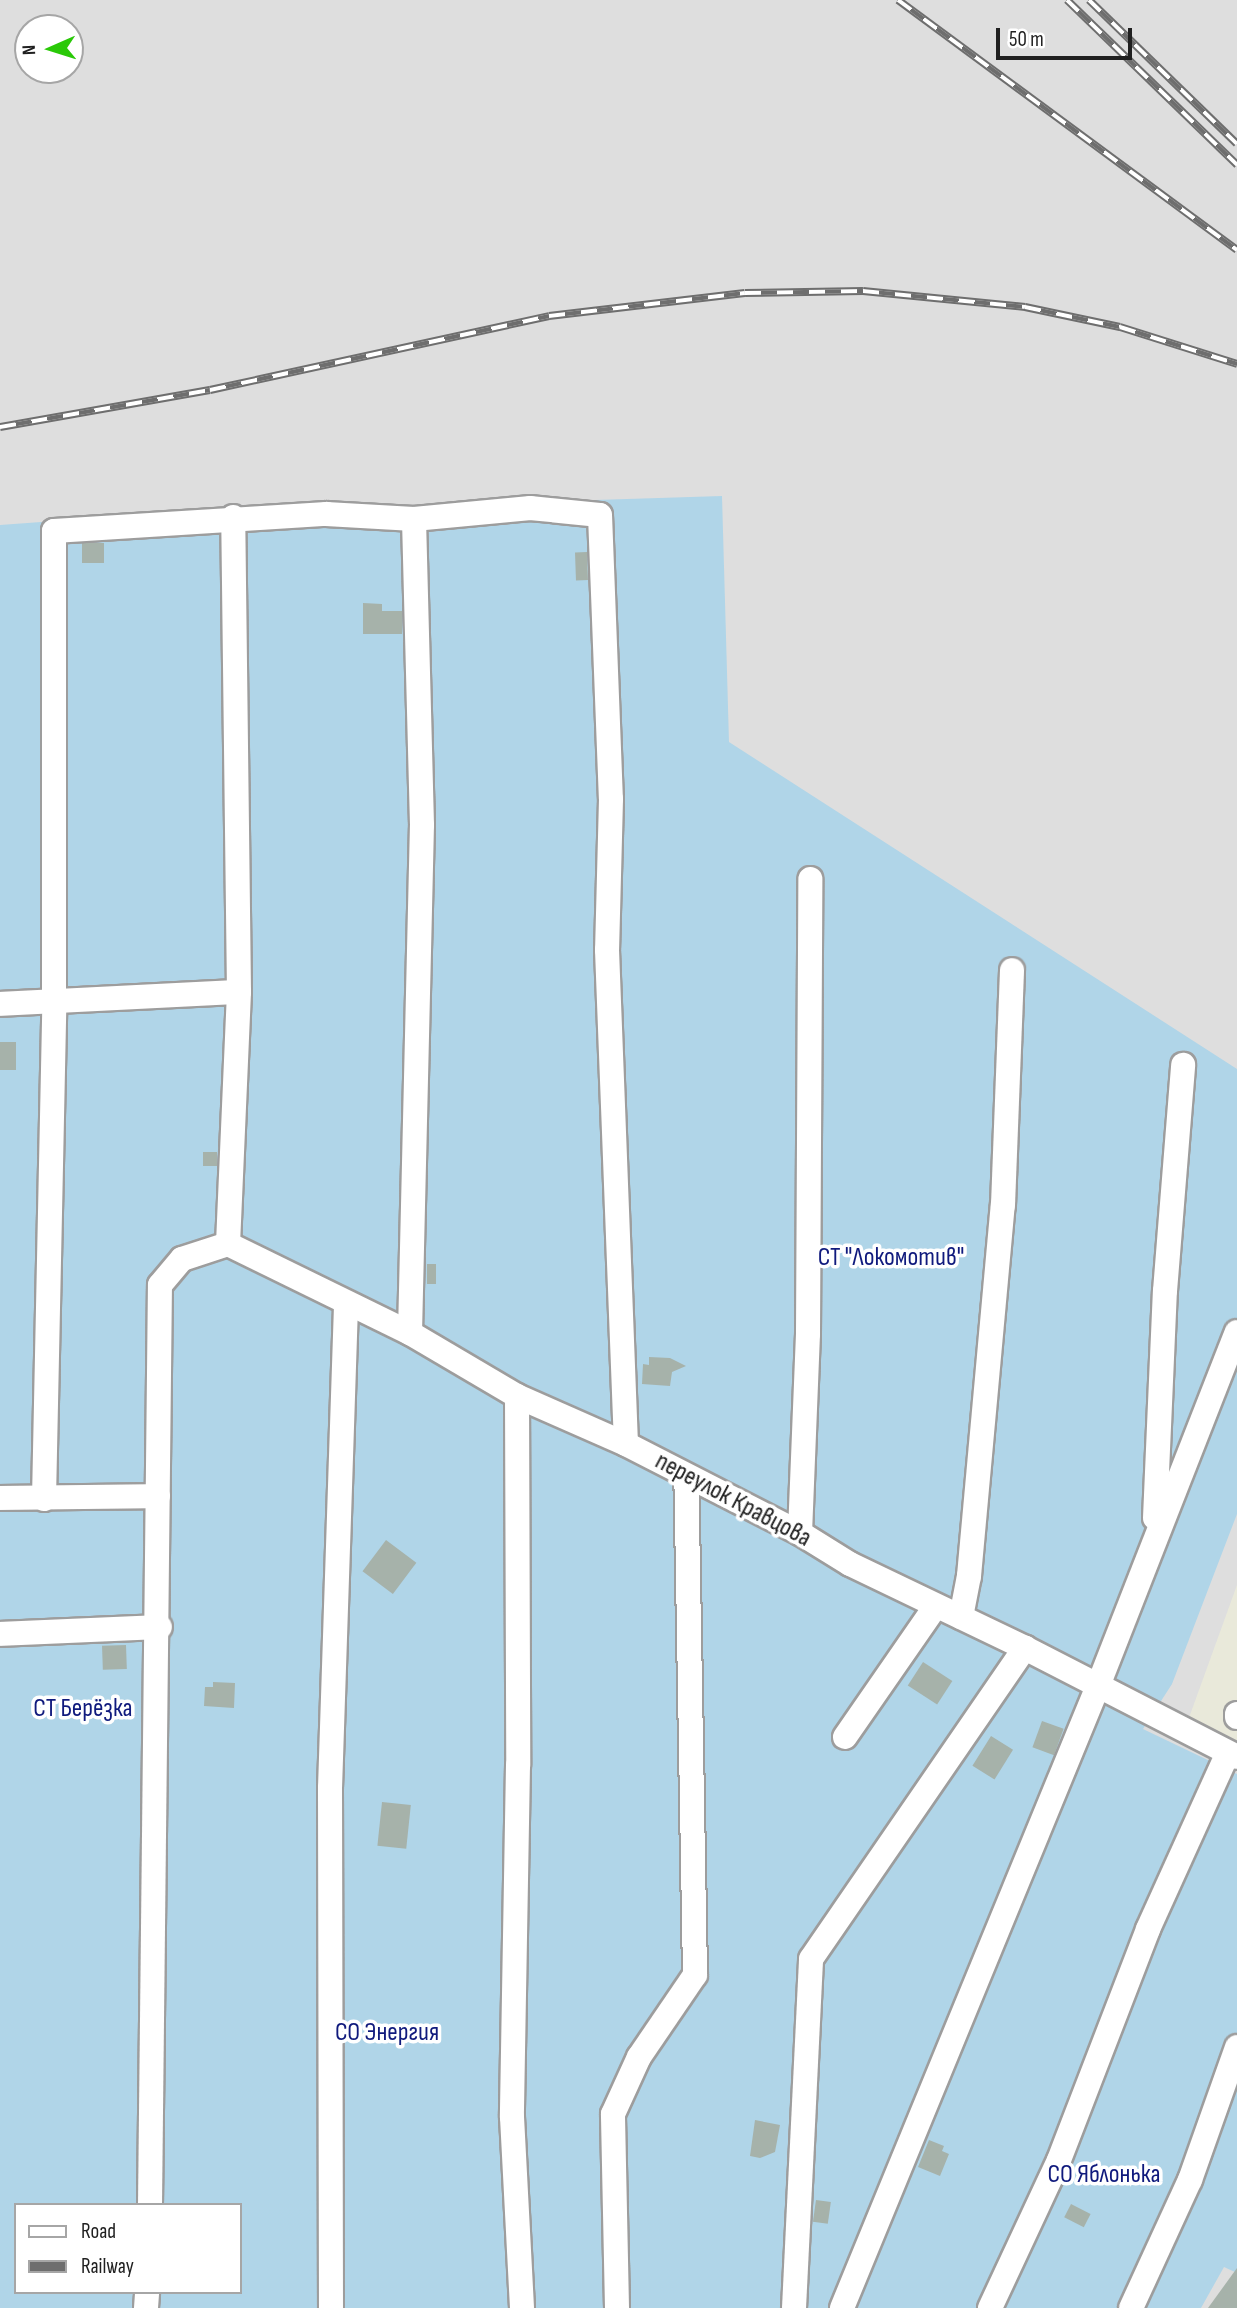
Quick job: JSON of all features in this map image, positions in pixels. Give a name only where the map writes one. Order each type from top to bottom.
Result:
[{"type":"street","points":[[44,1499],[54,1003],[54,531],[233,517],[326,514],[414,519],[530,508],[600,515],[611,799],[607,950],[626,1444]]},
{"type":"street","points":[[150,2203],[160,1628],[160,1284],[182,1259],[228,1244],[239,992],[233,517]]},
{"type":"street","points":[[410,1333],[422,825],[414,519]]},
{"type":"street","points":[[800,1533],[808,1334],[810,879]]},
{"type":"street","points":[[961,1617],[969,1576],[1003,1205],[1012,970]]},
{"type":"street","points":[[0,1004],[239,992]]},
{"type":"street","points":[[1154,1536],[1165,1292],[1183,1065]]},
{"type":"street","name":"переулок Кравцова","points":[[228,1244],[410,1333],[517,1396],[626,1444],[685,1477],[800,1533],[935,1607],[1025,1647],[1233,1755]]},
{"type":"street","points":[[331,2308],[330,1788],[346,1303]]},
{"type":"street","points":[[842,2308],[1098,1686],[1154,1536],[1237,1332]]},
{"type":"street","points":[[517,1396],[518,1765],[512,2117],[522,2308]]},
{"type":"street","points":[[617,2308],[613,2114],[639,2057],[695,1975],[685,1477]]},
{"type":"street","points":[[0,1498],[158,1496]]},
{"type":"street","points":[[845,1737],[935,1607]]},
{"type":"street","points":[[0,1634],[160,1628]]},
{"type":"street","points":[[794,2308],[811,1959],[1025,1647]]},
{"type":"street","points":[[990,2308],[1059,2160],[1148,1929],[1233,1755]]},
{"type":"street","points":[[1131,2308],[1190,2180],[1237,2047]]},
{"type":"shaded area","points":[[0,0],[1237,0],[1237,2308],[0,2308]]},
{"type":"shaded area","points":[[1237,1585],[1237,1753],[1186,1726]]},
{"type":"green space","points":[[722,496],[729,742],[1237,1069],[1237,1514],[1172,1684],[1143,1729],[1237,1774],[1237,2273],[1224,2267],[1201,2308],[0,2308],[0,525],[151,514]]},
{"type":"building","points":[[82,543],[104,543],[104,563],[82,563]]},
{"type":"building","points":[[575,552],[587,552],[588,580],[576,580]]},
{"type":"building","points":[[363,603],[382,604],[382,611],[402,611],[402,634],[363,634]]},
{"type":"building","points":[[0,1042],[16,1042],[16,1070],[0,1070]]},
{"type":"building","points":[[203,1152],[217,1152],[217,1166],[203,1166]]},
{"type":"building","points":[[427,1264],[436,1264],[436,1284],[427,1284]]},
{"type":"building","points":[[649,1357],[670,1358],[686,1366],[672,1372],[670,1386],[642,1384],[643,1364],[649,1365]]},
{"type":"building","points":[[386,1540],[416,1563],[393,1594],[363,1571]]},
{"type":"building","points":[[126,1645],[127,1669],[103,1670],[102,1646]]},
{"type":"building","points":[[923,1662],[952,1681],[937,1705],[908,1685]]},
{"type":"building","points":[[213,1682],[235,1683],[234,1708],[204,1706],[205,1687],[213,1687]]},
{"type":"building","points":[[1042,1721],[1064,1729],[1054,1755],[1032,1747]]},
{"type":"building","points":[[991,1736],[1013,1750],[995,1779],[972,1766]]},
{"type":"building","points":[[382,1802],[411,1805],[406,1849],[377,1846]]},
{"type":"building","points":[[755,2120],[780,2125],[775,2152],[760,2158],[750,2156]]},
{"type":"building","points":[[929,2140],[944,2146],[942,2151],[949,2154],[940,2176],[918,2167]]},
{"type":"building","points":[[816,2200],[831,2202],[828,2224],[813,2222]]},
{"type":"building","points":[[1071,2204],[1091,2214],[1084,2227],[1064,2217]]},
{"type":"building","points":[[1237,2268],[1237,2308],[1208,2308]]},
{"type":"railway","points":[[898,0],[1237,250]]},
{"type":"railway","points":[[1067,0],[1237,165]]},
{"type":"railway","points":[[1089,0],[1237,144]]},
{"type":"railway","points":[[0,427],[210,390],[549,316],[745,293],[863,291],[1025,307],[1120,327],[1237,364]]},
{"type":"park label","name":"СТ \"Локомотив\"","points":[[891,1258]]},
{"type":"park label","name":"СТ Берёзка","points":[[83,1709]]},
{"type":"park label","name":"СО Энергия","points":[[387,2033]]},
{"type":"park label","name":"СО Яблонька","points":[[1104,2175]]}]
